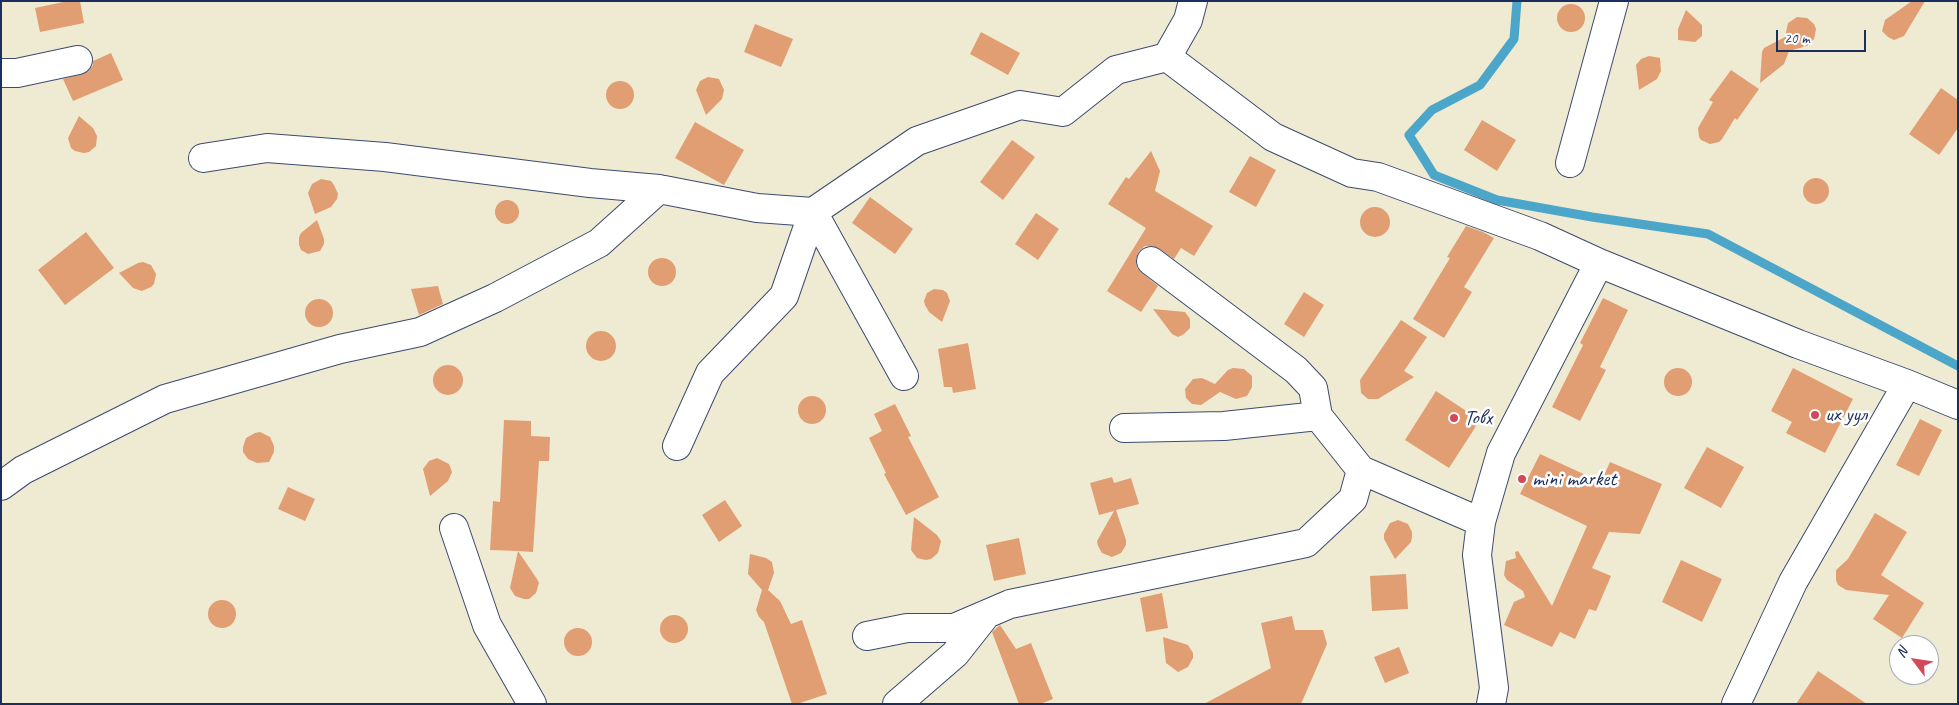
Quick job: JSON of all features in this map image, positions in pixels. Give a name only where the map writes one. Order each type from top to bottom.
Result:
[{"type":"street","points":[[677,446],[710,373],[784,296],[813,212],[917,141],[1020,105],[1063,112],[1116,70],[1167,57],[1188,20],[1193,1]]},
{"type":"street","points":[[1570,163],[1614,1]]},
{"type":"street","points":[[1167,57],[1273,138],[1352,173],[1378,177],[1540,236],[1798,344],[1958,405]]},
{"type":"street","points":[[1,73],[17,73],[78,60]]},
{"type":"street","points":[[203,158],[267,148],[385,157],[590,183],[659,189],[757,208],[813,212]]},
{"type":"street","points":[[1,486],[23,470],[165,399],[340,349],[420,332],[495,298],[598,243],[659,189]]},
{"type":"street","points":[[813,212],[904,376]]},
{"type":"street","points":[[1151,260],[1296,370],[1313,388],[1318,416],[1361,470],[1481,522]]},
{"type":"street","points":[[1491,704],[1494,688],[1477,556],[1481,522],[1501,453],[1599,262]]},
{"type":"street","points":[[1736,704],[1794,582],[1907,384]]},
{"type":"street","points":[[1124,428],[1224,426],[1318,416]]},
{"type":"street","points":[[867,636],[907,628],[954,628],[1010,604],[1306,543],[1353,499],[1361,470]]},
{"type":"street","points":[[454,528],[487,625],[532,704]]},
{"type":"street","points":[[897,704],[955,654],[986,615]]},
{"type":"building","points":[[68,1],[80,1],[84,23],[40,32],[35,8]]},
{"type":"building","points":[[1912,1],[1925,1],[1904,36],[1894,40],[1888,37],[1882,31],[1885,20]]},
{"type":"building","points":[[1571,4],[1581,8],[1585,18],[1581,28],[1571,32],[1561,28],[1557,18],[1561,8]]},
{"type":"building","points":[[1686,10],[1702,25],[1702,36],[1695,42],[1678,40],[1678,29]]},
{"type":"building","points":[[1797,17],[1807,18],[1814,24],[1816,29],[1814,39],[1807,46],[1789,51],[1784,64],[1760,83],[1762,52],[1764,48],[1785,37],[1788,23]]},
{"type":"building","points":[[755,24],[793,39],[781,67],[744,52]]},
{"type":"building","points":[[981,32],[1020,53],[1008,75],[970,54]]},
{"type":"building","points":[[111,53],[123,80],[73,101],[63,79],[88,72],[93,65],[93,61]]},
{"type":"building","points":[[1649,56],[1660,58],[1661,71],[1657,79],[1639,90],[1636,65],[1641,59]]},
{"type":"building","points":[[1731,70],[1759,89],[1737,120],[1735,118],[1722,139],[1719,142],[1710,144],[1701,140],[1698,128],[1713,102],[1709,100]]},
{"type":"building","points":[[708,77],[719,79],[724,90],[722,99],[706,115],[696,90],[700,81]]},
{"type":"building","points":[[620,81],[630,85],[634,95],[630,105],[620,109],[610,105],[606,95],[610,85]]},
{"type":"building","points":[[1941,88],[1958,100],[1958,128],[1939,155],[1909,134]]},
{"type":"building","points":[[79,116],[93,128],[97,136],[96,146],[89,152],[75,151],[71,148],[68,138]]},
{"type":"building","points":[[1482,120],[1516,140],[1497,171],[1464,150]]},
{"type":"building","points":[[695,122],[744,150],[724,185],[675,158]]},
{"type":"building","points":[[1012,140],[1035,157],[1003,200],[980,182]]},
{"type":"building","points":[[1151,151],[1160,171],[1155,191],[1213,226],[1194,256],[1181,248],[1174,259],[1152,246],[1145,246],[1139,251],[1136,259],[1137,268],[1158,286],[1141,312],[1107,291],[1146,228],[1108,204],[1126,177],[1129,179]]},
{"type":"building","points":[[1250,156],[1276,170],[1256,207],[1229,192]]},
{"type":"building","points":[[1816,178],[1825,182],[1829,191],[1825,200],[1816,204],[1807,200],[1803,191],[1807,182]]},
{"type":"building","points":[[321,179],[331,181],[338,194],[331,207],[315,214],[308,193],[312,184]]},
{"type":"building","points":[[870,197],[913,229],[895,254],[852,223]]},
{"type":"building","points":[[507,200],[516,203],[519,212],[516,221],[507,224],[498,221],[495,212],[498,203]]},
{"type":"building","points":[[1375,207],[1385,212],[1390,222],[1385,232],[1375,237],[1365,232],[1360,222],[1365,212]]},
{"type":"building","points":[[1036,213],[1059,229],[1038,260],[1015,244]]},
{"type":"building","points":[[317,220],[324,244],[320,251],[308,254],[301,250],[299,237],[301,233]]},
{"type":"building","points":[[1466,226],[1494,238],[1464,287],[1472,292],[1444,338],[1413,319],[1450,258],[1447,257]]},
{"type":"building","points":[[86,232],[114,268],[65,305],[38,270]]},
{"type":"building","points":[[662,258],[672,262],[676,272],[672,282],[662,286],[652,282],[648,272],[652,262]]},
{"type":"building","points":[[143,262],[151,265],[156,274],[154,284],[142,291],[133,288],[119,273]]},
{"type":"building","points":[[438,286],[443,304],[419,315],[411,289]]},
{"type":"building","points":[[934,289],[943,290],[947,293],[950,301],[942,322],[929,312],[924,301],[927,293]]},
{"type":"building","points":[[1304,292],[1324,305],[1304,337],[1284,324]]},
{"type":"building","points":[[1603,298],[1628,310],[1600,367],[1606,370],[1580,421],[1552,407],[1583,345],[1580,343]]},
{"type":"building","points":[[319,299],[329,303],[333,313],[329,323],[319,327],[309,323],[305,313],[309,303]]},
{"type":"building","points":[[1153,309],[1185,312],[1190,319],[1190,328],[1178,337],[1172,334]]},
{"type":"building","points":[[1401,320],[1427,337],[1404,371],[1414,377],[1378,399],[1368,399],[1361,393],[1360,380]]},
{"type":"building","points":[[601,331],[612,335],[616,346],[612,357],[601,361],[590,357],[586,346],[590,335]]},
{"type":"building","points":[[968,343],[976,389],[953,393],[952,387],[944,387],[938,349]]},
{"type":"building","points":[[448,365],[458,370],[463,380],[458,390],[448,395],[438,390],[433,380],[438,370]]},
{"type":"building","points":[[1233,368],[1244,369],[1252,376],[1252,387],[1247,396],[1236,399],[1220,392],[1201,405],[1192,404],[1186,398],[1185,389],[1193,379],[1202,378],[1215,384],[1228,370]]},
{"type":"building","points":[[1678,368],[1688,372],[1692,382],[1688,392],[1678,396],[1668,392],[1664,382],[1668,372]]},
{"type":"building","points":[[1793,368],[1853,399],[1825,453],[1786,433],[1792,422],[1771,411]]},
{"type":"building","points":[[1436,391],[1480,420],[1449,468],[1405,440]]},
{"type":"building","points":[[812,396],[822,400],[826,410],[822,420],[812,424],[802,420],[798,410],[802,400]]},
{"type":"building","points":[[895,404],[911,436],[908,437],[939,497],[906,515],[884,474],[886,473],[869,438],[882,431],[874,414]]},
{"type":"building","points":[[1920,419],[1942,430],[1919,476],[1896,465]]},
{"type":"building","points":[[504,420],[531,421],[531,436],[550,437],[549,461],[539,461],[533,552],[490,550],[493,501],[500,502]]},
{"type":"building","points":[[260,432],[270,437],[274,446],[274,452],[269,462],[257,463],[248,459],[243,452],[246,438]]},
{"type":"building","points":[[1707,447],[1744,467],[1721,508],[1684,488]]},
{"type":"building","points":[[1540,454],[1601,482],[1610,462],[1662,484],[1640,534],[1609,532],[1592,568],[1611,576],[1596,611],[1589,609],[1575,639],[1560,632],[1552,647],[1504,625],[1514,602],[1525,597],[1523,591],[1507,580],[1504,575],[1506,561],[1516,558],[1515,552],[1518,551],[1552,606],[1587,526],[1520,494]]},
{"type":"building","points":[[437,458],[449,464],[452,472],[448,481],[430,496],[423,469],[429,461]]},
{"type":"building","points":[[1112,477],[1114,483],[1131,478],[1139,504],[1116,510],[1126,545],[1121,553],[1112,557],[1102,553],[1097,541],[1114,511],[1099,515],[1090,483]]},
{"type":"building","points":[[288,487],[315,499],[305,521],[278,509]]},
{"type":"building","points":[[725,500],[742,526],[719,542],[702,515]]},
{"type":"building","points":[[1875,513],[1907,532],[1881,575],[1924,603],[1904,635],[1897,635],[1873,619],[1889,595],[1846,590],[1838,585],[1836,570],[1848,559]]},
{"type":"building","points":[[914,517],[937,535],[941,541],[938,553],[931,559],[917,558],[911,550]]},
{"type":"building","points":[[1398,520],[1408,524],[1412,537],[1411,542],[1395,559],[1384,539],[1384,534],[1390,523]]},
{"type":"building","points":[[1019,538],[1026,574],[994,581],[986,545]]},
{"type":"building","points":[[518,551],[539,583],[536,593],[529,599],[515,596],[510,588]]},
{"type":"building","points":[[750,554],[766,558],[772,562],[774,573],[768,590],[780,601],[791,624],[802,620],[827,694],[792,704],[764,622],[756,610],[762,590],[748,574]]},
{"type":"building","points":[[1681,560],[1722,579],[1702,622],[1662,602]]},
{"type":"building","points":[[1406,574],[1408,609],[1372,611],[1370,576]]},
{"type":"building","points":[[1162,593],[1168,628],[1146,632],[1140,598]]},
{"type":"building","points":[[222,600],[232,604],[236,614],[232,624],[222,628],[212,624],[208,614],[212,604]]},
{"type":"building","points":[[674,615],[684,619],[688,629],[684,639],[674,643],[664,639],[660,629],[664,619]]},
{"type":"building","points":[[1292,616],[1295,630],[1323,630],[1327,644],[1301,704],[1204,704],[1271,668],[1261,623]]},
{"type":"building","points":[[1000,625],[1016,649],[1031,643],[1053,699],[1040,704],[1019,704],[992,632]]},
{"type":"building","points":[[578,628],[588,632],[592,642],[588,652],[578,656],[568,652],[564,642],[568,632]]},
{"type":"building","points":[[1163,637],[1188,645],[1193,653],[1193,658],[1188,667],[1178,672],[1166,663]]},
{"type":"building","points":[[1399,647],[1409,673],[1385,683],[1374,657]]},
{"type":"building","points":[[1818,671],[1867,704],[1796,704]]},
{"type":"waterway","points":[[1517,1],[1514,39],[1480,85],[1432,110],[1409,135],[1434,175],[1497,200],[1592,217],[1708,234],[1958,366]]},
{"type":"place","name":"их уул","points":[[1815,415]]},
{"type":"place","name":"Товх","points":[[1454,418]]},
{"type":"place","name":"mini market","points":[[1522,479]]}]
